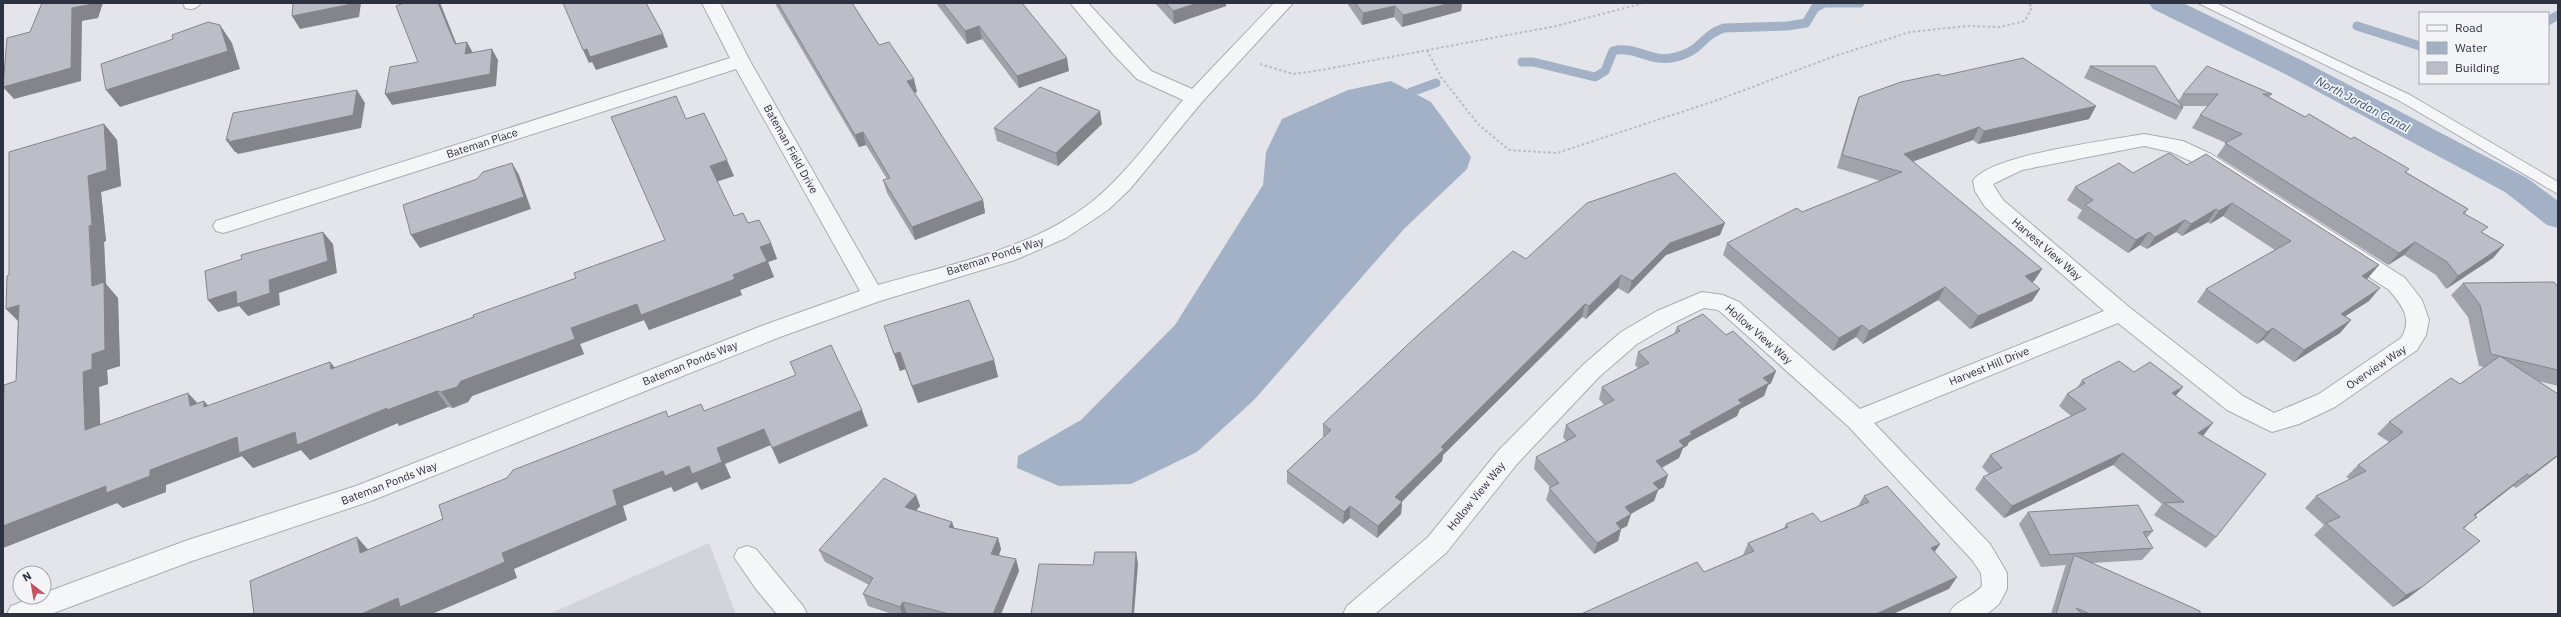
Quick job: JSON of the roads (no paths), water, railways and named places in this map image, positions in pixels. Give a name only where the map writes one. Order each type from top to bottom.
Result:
[{"type":"street","name":"Bateman Field Drive","points":[[712,3],[741,61],[873,294]]},
{"type":"street","points":[[1079,3],[1119,50],[1144,75],[1195,98]]},
{"type":"street","name":"Bateman Ponds Way","points":[[20,614],[188,551],[362,494],[772,331],[873,294],[1007,255],[1039,243],[1071,226],[1101,205],[1122,184],[1232,56],[1284,3]]},
{"type":"street","name":"Bateman Place","points":[[223,226],[741,61]]},
{"type":"street","name":"Harvest View Way","points":[[2165,143],[2144,140],[2130,141],[2026,163],[2002,170],[1983,181],[1983,189],[1987,197],[2121,312],[2235,403],[2272,423]]},
{"type":"street","name":"Overview Way","points":[[2165,143],[2204,159],[2381,273],[2397,284],[2416,310],[2420,322],[2417,334],[2409,344],[2316,408],[2295,418],[2272,423]]},
{"type":"street","name":"Hollow View Way","points":[[1356,614],[1437,545],[1508,457],[1591,371],[1629,338],[1665,317],[1702,300],[1723,303],[1731,308],[1857,420],[1981,552],[1994,574],[1996,585],[1993,594],[1986,600],[1962,614]]},
{"type":"street","name":"Harvest Hill Drive","points":[[1857,420],[2121,312]]},
{"type":"street","points":[[747,557],[765,581],[794,614]]},
{"type":"lane","points":[[2205,3],[2404,98],[2558,189]]},
{"type":"water","points":[[1391,81],[1431,102],[1471,157],[1467,169],[1404,229],[1254,400],[1197,452],[1131,484],[1059,486],[1017,468],[1018,456],[1081,420],[1175,325],[1263,185],[1266,152],[1282,119],[1348,90]]},
{"type":"waterway","points":[[1522,62],[1533,62],[1595,77],[1605,71],[1613,51],[1628,50],[1663,59],[1681,56],[1695,48],[1716,31],[1724,28],[1787,26],[1806,23],[1815,8],[1824,3]]},
{"type":"waterway","points":[[1828,3],[1860,3]]},
{"type":"waterway","name":"North Jordan Canal","points":[[2162,3],[2297,69],[2516,185],[2558,217]]},
{"type":"waterway","points":[[2549,20],[2558,15]]},
{"type":"waterway","points":[[2357,26],[2419,46]]},
{"type":"waterway","points":[[1411,92],[1436,83]]}]
